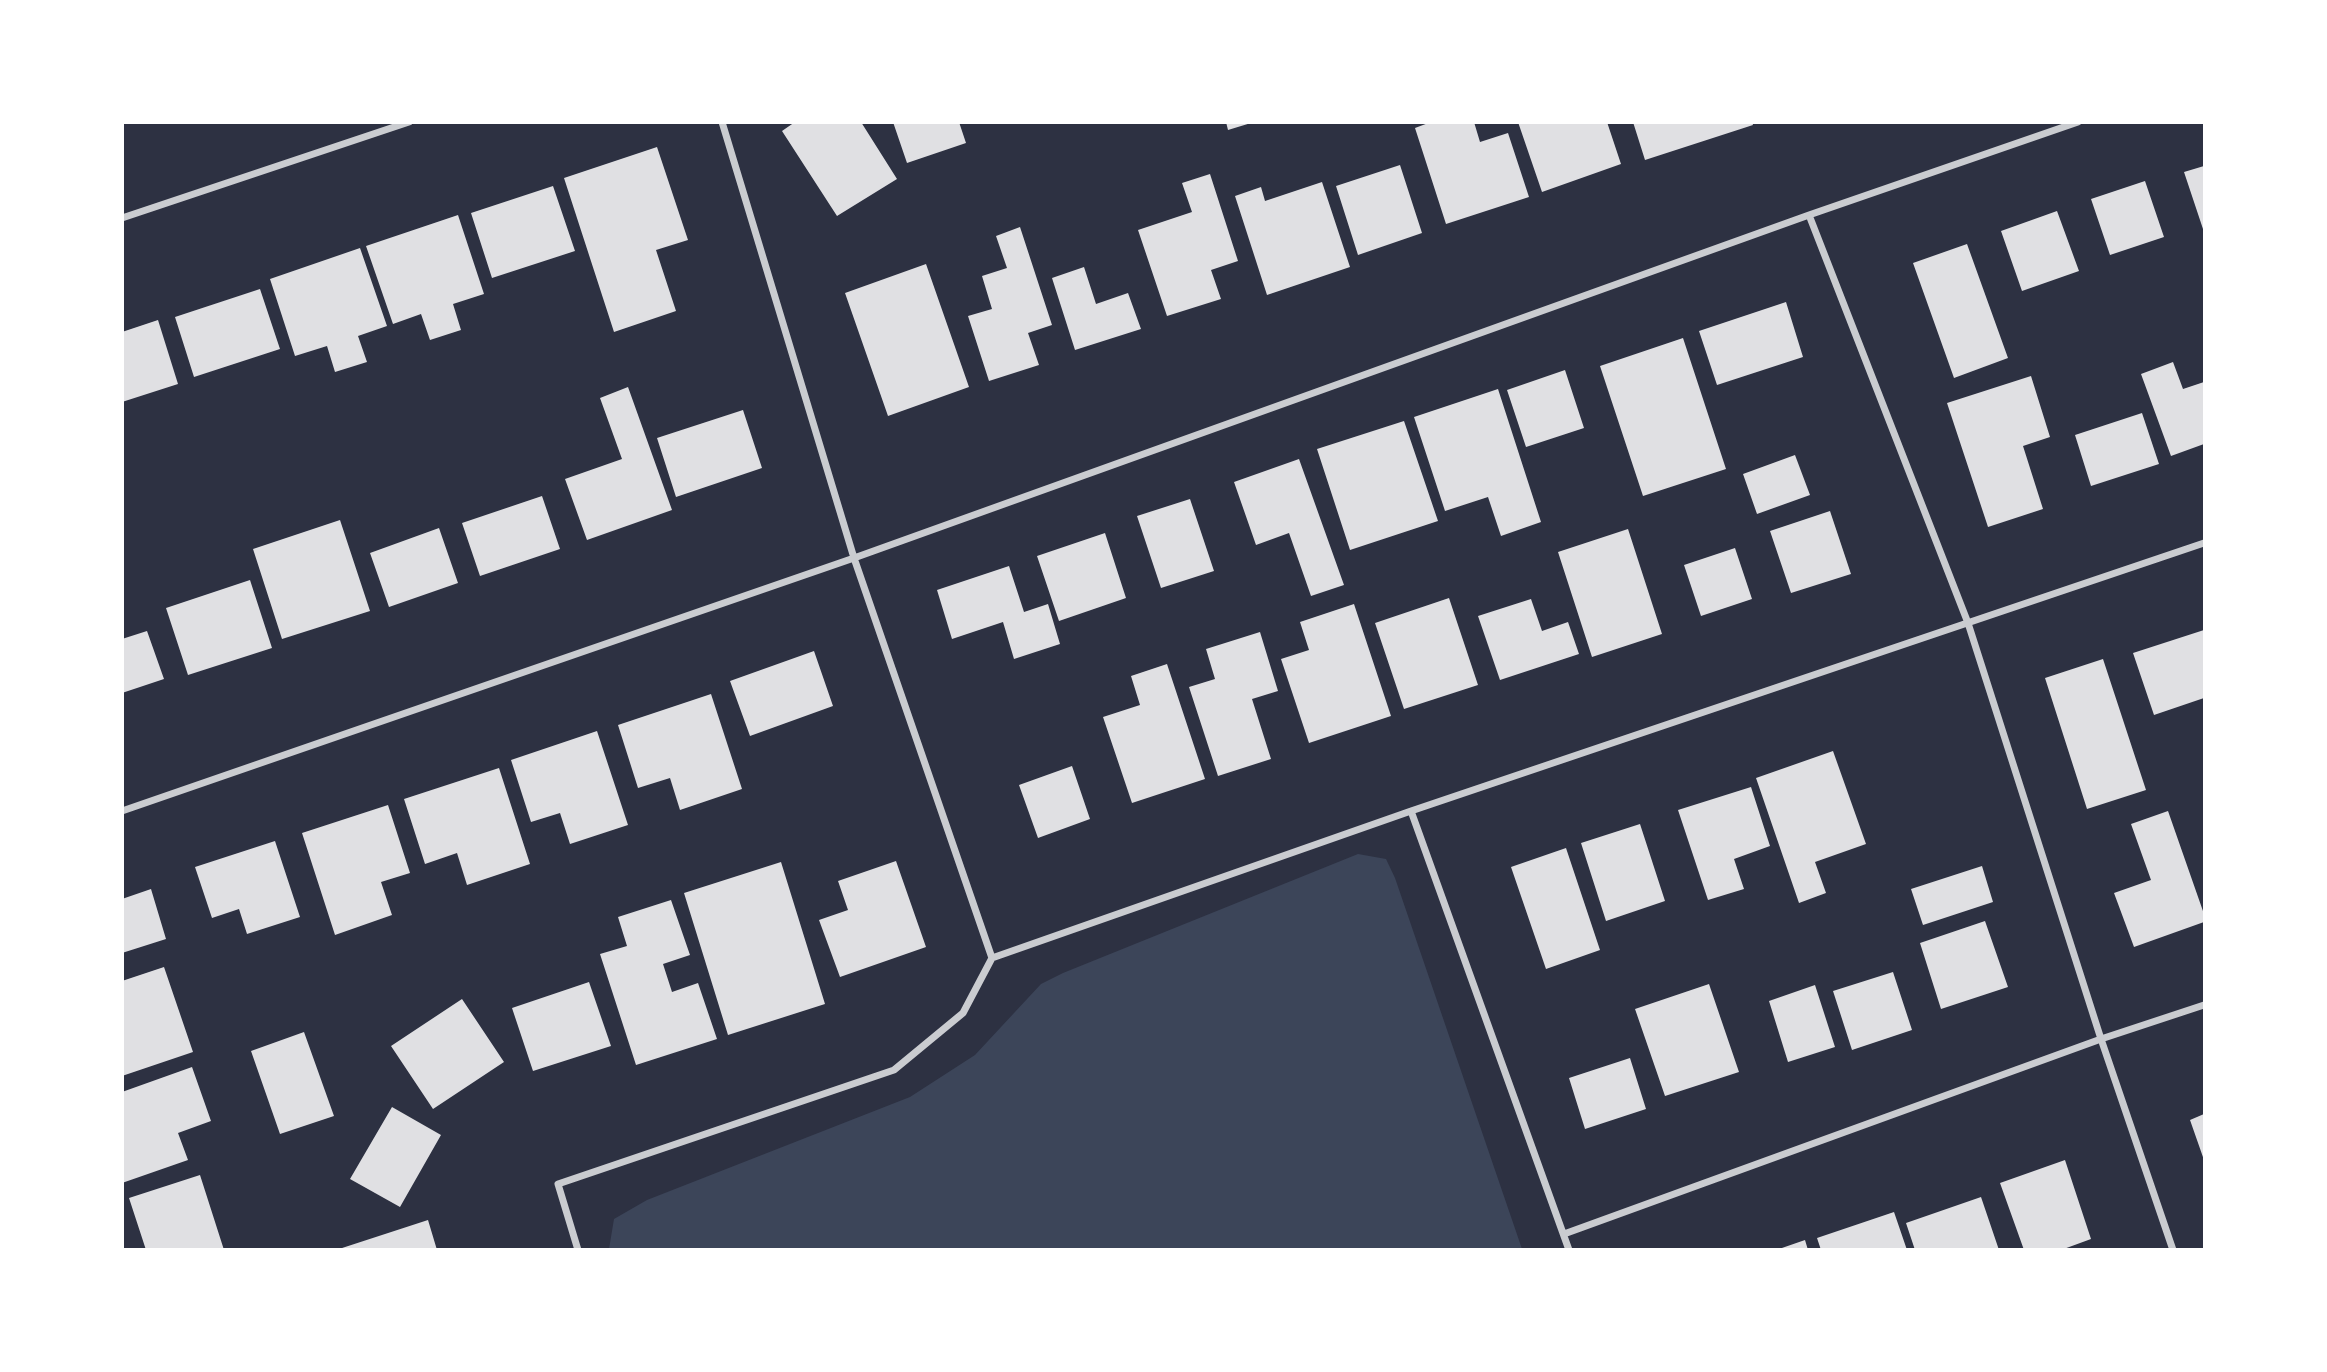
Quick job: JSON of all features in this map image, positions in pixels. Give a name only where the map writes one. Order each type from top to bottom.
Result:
[{"type":"street","points":[[122,218],[409,122]]},
{"type":"street","points":[[722,122],[854,558],[992,958]]},
{"type":"street","points":[[122,811],[854,558],[1809,215],[2078,122]]},
{"type":"street","points":[[1809,215],[1968,623],[2101,1039],[2174,1250]]},
{"type":"street","points":[[578,1250],[558,1184],[894,1070],[963,1013],[992,958],[1410,811],[2204,543]]},
{"type":"street","points":[[1410,811],[1569,1250]]},
{"type":"street","points":[[1564,1234],[2101,1039],[2204,1005]]},
{"type":"shaded area","points":[[1358,854],[1386,859],[1395,878],[1522,1249],[609,1249],[614,1219],[647,1200],[910,1097],[975,1055],[1041,984]]},
{"type":"building","points":[[795,122],[861,122],[897,179],[837,216],[782,131]]},
{"type":"building","points":[[893,122],[959,122],[966,143],[907,163]]},
{"type":"building","points":[[1226,122],[1251,122],[1251,123],[1228,130]]},
{"type":"building","points":[[1431,122],[1474,122],[1480,142],[1508,133],[1529,197],[1446,224],[1415,128]]},
{"type":"building","points":[[1518,122],[1607,122],[1621,164],[1542,192]]},
{"type":"building","points":[[1633,122],[1752,122],[1753,125],[1645,160]]},
{"type":"building","points":[[657,147],[688,240],[656,250],[676,311],[614,332],[564,178]]},
{"type":"building","points":[[1400,165],[1422,233],[1358,255],[1336,186]]},
{"type":"building","points":[[2204,166],[2204,232],[2184,172]]},
{"type":"building","points":[[1210,174],[1238,261],[1211,270],[1221,299],[1167,316],[1138,230],[1192,212],[1182,183]]},
{"type":"building","points":[[2145,181],[2164,237],[2110,255],[2091,199]]},
{"type":"building","points":[[1322,182],[1350,267],[1267,295],[1235,196],[1261,187],[1265,201]]},
{"type":"building","points":[[553,186],[575,251],[492,278],[471,213]]},
{"type":"building","points":[[2057,211],[2079,271],[2022,291],[2001,231]]},
{"type":"building","points":[[458,215],[484,294],[453,304],[461,330],[430,340],[421,314],[393,324],[366,246]]},
{"type":"building","points":[[1020,227],[1052,325],[1028,333],[1039,365],[989,381],[968,316],[992,309],[982,276],[1007,268],[996,236]]},
{"type":"building","points":[[1967,244],[2008,358],[1954,378],[1913,263]]},
{"type":"building","points":[[360,248],[387,326],[358,336],[367,362],[335,372],[327,346],[295,356],[270,279]]},
{"type":"building","points":[[926,264],[969,387],[888,416],[845,293]]},
{"type":"building","points":[[1084,267],[1096,304],[1128,293],[1141,329],[1075,350],[1052,278]]},
{"type":"building","points":[[260,289],[280,349],[194,377],[175,317]]},
{"type":"building","points":[[1786,302],[1803,357],[1717,385],[1699,331]]},
{"type":"building","points":[[158,320],[178,384],[122,402],[122,332]]},
{"type":"building","points":[[1683,338],[1726,469],[1643,496],[1600,366]]},
{"type":"building","points":[[2173,362],[2183,389],[2204,382],[2204,444],[2171,456],[2141,374]]},
{"type":"building","points":[[1565,370],[1584,428],[1526,447],[1507,390]]},
{"type":"building","points":[[2031,376],[2050,437],[2023,446],[2043,509],[1988,527],[1947,403]]},
{"type":"building","points":[[628,387],[672,510],[587,540],[565,479],[622,459],[600,398]]},
{"type":"building","points":[[1498,389],[1541,522],[1501,536],[1488,497],[1445,511],[1414,417]]},
{"type":"building","points":[[743,410],[762,468],[676,497],[657,438]]},
{"type":"building","points":[[2142,413],[2159,464],[2091,486],[2075,435]]},
{"type":"building","points":[[1404,421],[1438,521],[1350,550],[1317,449]]},
{"type":"building","points":[[1795,455],[1810,495],[1757,514],[1743,474]]},
{"type":"building","points":[[1299,459],[1344,585],[1311,596],[1289,533],[1256,545],[1234,482]]},
{"type":"building","points":[[542,496],[560,549],[480,576],[462,523]]},
{"type":"building","points":[[1190,499],[1214,571],[1161,588],[1137,516]]},
{"type":"building","points":[[1830,511],[1851,574],[1791,593],[1770,531]]},
{"type":"building","points":[[340,520],[370,611],[282,639],[253,549]]},
{"type":"building","points":[[439,528],[458,583],[389,607],[370,553]]},
{"type":"building","points":[[1628,529],[1662,634],[1592,657],[1558,552]]},
{"type":"building","points":[[1105,533],[1126,598],[1059,621],[1037,556]]},
{"type":"building","points":[[1735,548],[1752,599],[1701,616],[1684,565]]},
{"type":"building","points":[[1009,566],[1024,612],[1048,604],[1060,644],[1014,659],[1003,622],[952,639],[937,590]]},
{"type":"building","points":[[250,580],[272,648],[188,675],[166,608]]},
{"type":"building","points":[[1449,598],[1478,685],[1404,709],[1375,623]]},
{"type":"building","points":[[1531,599],[1542,631],[1568,622],[1579,654],[1500,680],[1478,616]]},
{"type":"building","points":[[1354,604],[1391,716],[1309,743],[1281,659],[1309,650],[1300,622]]},
{"type":"building","points":[[2204,630],[2204,698],[2154,715],[2133,653]]},
{"type":"building","points":[[147,631],[164,679],[122,693],[122,639]]},
{"type":"building","points":[[1260,632],[1278,691],[1252,699],[1271,759],[1218,776],[1189,687],[1215,679],[1206,649]]},
{"type":"building","points":[[814,651],[833,706],[750,736],[730,681]]},
{"type":"building","points":[[2103,659],[2146,790],[2087,809],[2045,678]]},
{"type":"building","points":[[1167,664],[1205,779],[1132,803],[1103,717],[1140,705],[1131,676]]},
{"type":"building","points":[[711,694],[742,789],[680,810],[670,778],[638,788],[618,725]]},
{"type":"building","points":[[597,731],[628,825],[570,844],[560,813],[531,822],[511,760]]},
{"type":"building","points":[[1833,751],[1866,844],[1815,862],[1826,893],[1799,903],[1756,778]]},
{"type":"building","points":[[1072,766],[1090,819],[1038,838],[1019,785]]},
{"type":"building","points":[[499,768],[530,864],[467,885],[457,853],[425,864],[404,799]]},
{"type":"building","points":[[1751,787],[1770,846],[1734,859],[1744,889],[1708,900],[1678,810]]},
{"type":"building","points":[[388,805],[410,873],[381,882],[392,915],[335,935],[302,833]]},
{"type":"building","points":[[2168,811],[2204,914],[2204,922],[2134,947],[2114,893],[2151,880],[2131,824]]},
{"type":"building","points":[[1640,824],[1665,901],[1606,921],[1581,843]]},
{"type":"building","points":[[275,841],[300,917],[247,934],[239,909],[212,918],[195,867]]},
{"type":"building","points":[[1566,848],[1600,950],[1546,969],[1511,867]]},
{"type":"building","points":[[896,861],[926,947],[840,977],[819,920],[848,910],[838,881]]},
{"type":"building","points":[[781,862],[825,1004],[728,1035],[684,893]]},
{"type":"building","points":[[1982,866],[1993,902],[1923,925],[1911,889]]},
{"type":"building","points":[[151,889],[166,939],[122,953],[122,899]]},
{"type":"building","points":[[671,900],[690,955],[663,964],[672,992],[698,983],[717,1039],[636,1065],[600,954],[627,946],[618,917]]},
{"type":"building","points":[[1985,921],[2008,987],[1941,1009],[1920,943]]},
{"type":"building","points":[[164,967],[193,1052],[122,1076],[122,981]]},
{"type":"building","points":[[1893,972],[1912,1030],[1852,1050],[1833,991]]},
{"type":"building","points":[[589,982],[611,1046],[533,1071],[512,1008]]},
{"type":"building","points":[[1709,984],[1739,1072],[1665,1096],[1635,1009]]},
{"type":"building","points":[[1815,985],[1835,1047],[1788,1062],[1769,1001]]},
{"type":"building","points":[[462,999],[504,1062],[433,1109],[391,1046]]},
{"type":"building","points":[[304,1032],[334,1116],[280,1134],[251,1051]]},
{"type":"building","points":[[1630,1058],[1646,1109],[1585,1129],[1569,1078]]},
{"type":"building","points":[[192,1067],[211,1121],[178,1133],[188,1160],[122,1183],[122,1092]]},
{"type":"building","points":[[392,1107],[441,1135],[400,1207],[350,1179]]},
{"type":"building","points":[[2204,1114],[2204,1160],[2190,1120]]},
{"type":"building","points":[[2065,1160],[2091,1239],[2061,1250],[2024,1250],[2000,1183]]},
{"type":"building","points":[[200,1175],[224,1250],[146,1250],[129,1198]]},
{"type":"building","points":[[1981,1197],[1999,1250],[1915,1250],[1906,1223]]},
{"type":"building","points":[[1894,1212],[1907,1250],[1821,1250],[1817,1238]]},
{"type":"building","points":[[428,1220],[437,1250],[339,1250],[339,1249]]},
{"type":"building","points":[[1805,1240],[1808,1250],[1779,1250],[1779,1249]]}]
